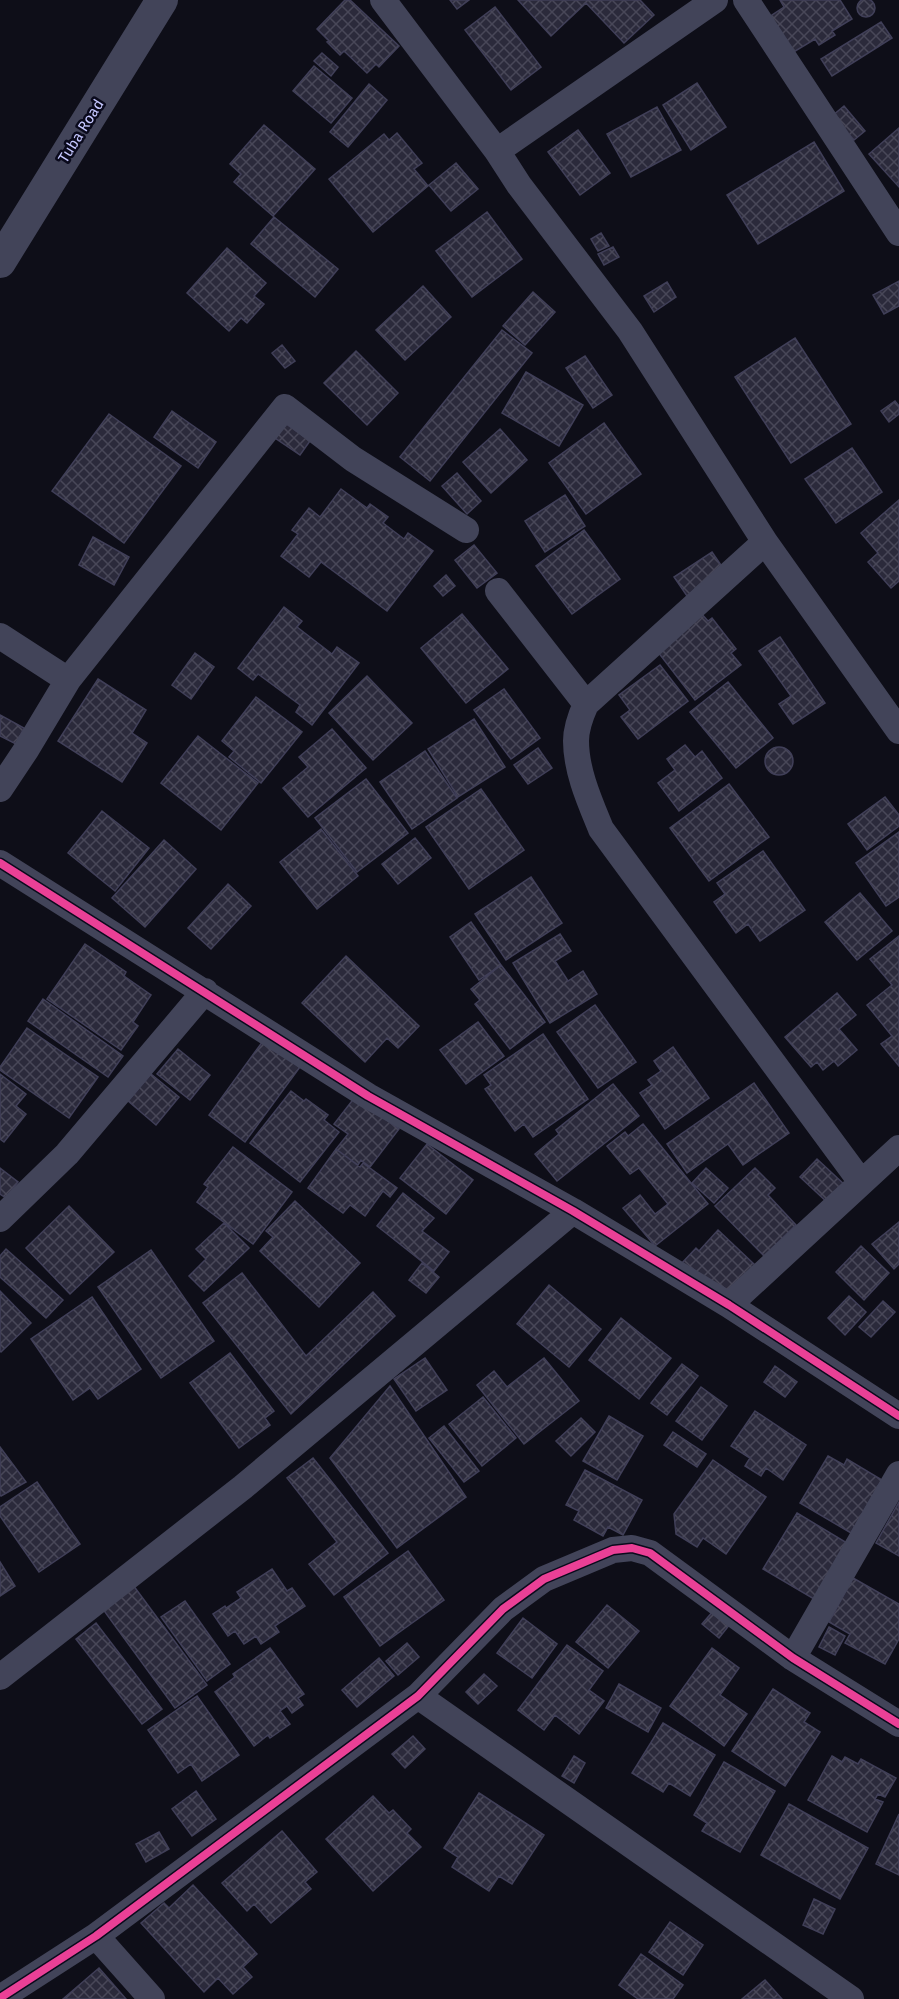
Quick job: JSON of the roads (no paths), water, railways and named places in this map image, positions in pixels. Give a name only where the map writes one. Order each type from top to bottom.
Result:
[{"type":"street","name":"Tuba Road","points":[[0,262],[162,0]]},
{"type":"street","points":[[383,0],[630,331],[765,542],[899,731]]},
{"type":"street","points":[[497,151],[715,0]]},
{"type":"street","points":[[746,0],[899,233]]},
{"type":"street","points":[[0,789],[68,680],[285,408],[353,459],[466,530]]},
{"type":"street","points":[[765,542],[586,704],[580,718],[576,741],[581,771],[601,829],[861,1182]]},
{"type":"street","points":[[498,591],[586,704]]},
{"type":"street","points":[[0,636],[68,680]]},
{"type":"street","points":[[0,863],[368,1096],[573,1212],[729,1305],[899,1416]]},
{"type":"street","points":[[0,1219],[67,1154],[205,991]]},
{"type":"street","points":[[729,1305],[899,1148]]},
{"type":"street","points":[[0,1677],[243,1487],[573,1212]]},
{"type":"street","points":[[793,1658],[899,1474]]},
{"type":"street","points":[[0,1998],[96,1936],[418,1696],[503,1609],[544,1579],[613,1550],[632,1548],[650,1553],[793,1658],[899,1724]]},
{"type":"street","points":[[418,1696],[851,1999]]},
{"type":"street","points":[[96,1936],[152,1999]]}]
